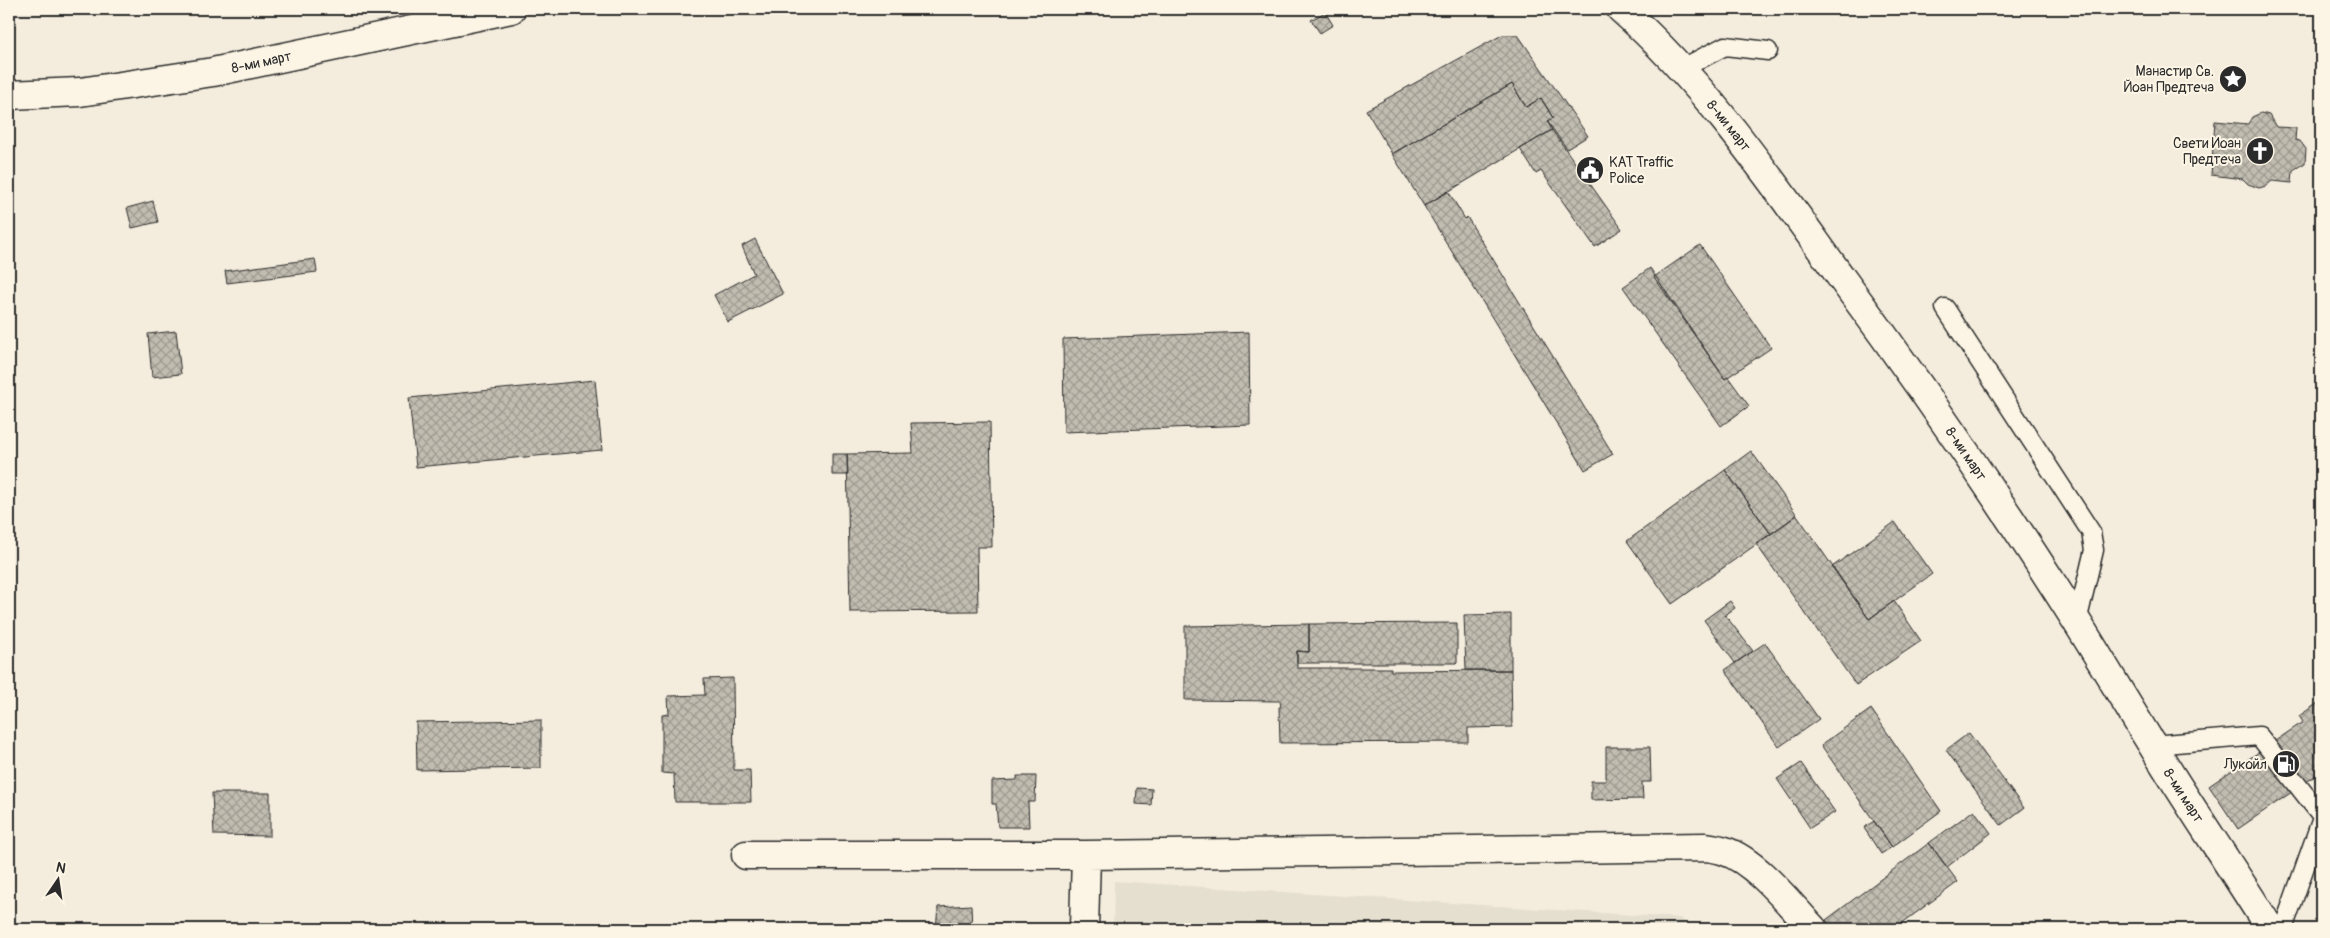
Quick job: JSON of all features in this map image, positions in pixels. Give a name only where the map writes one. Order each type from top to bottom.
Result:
[{"type":"main road","name":"8-ми март","points":[[9,95],[80,92],[213,72],[511,9]]},
{"type":"main road","name":"8-ми март","points":[[1621,9],[1650,35],[1681,69],[1770,179],[1919,383],[2077,622],[2152,745],[2270,929]]},
{"type":"main road","points":[[746,855],[1086,855],[1706,847],[1727,852],[1746,863],[1813,929]]},
{"type":"main road","points":[[1084,929],[1086,855]]},
{"type":"lane","points":[[1681,69],[1725,46],[1768,51]]},
{"type":"lane","points":[[1945,308],[2091,532],[2094,550],[2077,622]]},
{"type":"lane","points":[[2152,745],[2259,736],[2321,815]]},
{"type":"lane","points":[[2282,929],[2321,821]]},
{"type":"shaded area","points":[[1114,881],[1680,918],[1693,929],[1113,929]]},
{"type":"building","points":[[1325,12],[1333,25],[1320,33],[1311,20]]},
{"type":"building","points":[[1502,35],[1518,35],[1588,136],[1567,149],[1547,121],[1553,118],[1541,98],[1526,107],[1512,84],[1392,154],[1366,110]]},
{"type":"building","points":[[1512,84],[1526,107],[1541,98],[1553,118],[1547,121],[1552,130],[1424,206],[1392,154]]},
{"type":"building","name":"Свети Иоан Предтеча","points":[[2261,113],[2269,115],[2276,127],[2296,128],[2295,140],[2300,141],[2306,149],[2305,163],[2293,170],[2292,183],[2272,181],[2266,186],[2259,188],[2248,184],[2243,179],[2211,175],[2215,121],[2248,124],[2252,117]]},
{"type":"building","points":[[1552,130],[1622,229],[1595,247],[1541,171],[1536,174],[1520,149]]},
{"type":"building","points":[[1448,191],[1465,219],[1467,217],[1613,454],[1585,470],[1424,206]]},
{"type":"building","points":[[153,201],[158,222],[132,228],[127,208]]},
{"type":"building","points":[[755,239],[783,294],[728,322],[714,295],[754,274],[742,246]]},
{"type":"building","points":[[1700,245],[1771,348],[1725,379],[1654,277]]},
{"type":"building","points":[[315,259],[317,272],[227,283],[225,271]]},
{"type":"building","points":[[1650,268],[1725,379],[1728,377],[1749,406],[1721,426],[1623,287]]},
{"type":"building","points":[[176,331],[181,374],[152,377],[148,334]]},
{"type":"building","points":[[1249,332],[1250,425],[1064,432],[1063,339]]},
{"type":"building","points":[[595,380],[602,450],[416,467],[409,398]]},
{"type":"building","points":[[990,422],[992,547],[977,547],[978,611],[850,612],[847,454],[913,453],[911,423]]},
{"type":"building","points":[[1751,451],[1797,515],[1771,534],[1725,470]]},
{"type":"building","points":[[832,454],[847,454],[848,475],[832,475]]},
{"type":"building","points":[[1725,470],[1771,534],[1672,604],[1627,541]]},
{"type":"building","points":[[1797,515],[1869,619],[1894,601],[1921,641],[1856,685],[1756,544]]},
{"type":"building","points":[[1895,522],[1932,574],[1869,619],[1832,567]]},
{"type":"building","points":[[1730,601],[1735,608],[1725,615],[1753,651],[1735,663],[1704,620]]},
{"type":"building","points":[[1511,614],[1511,670],[1466,670],[1464,615]]},
{"type":"building","points":[[1457,623],[1457,663],[1297,663],[1297,651],[1309,652],[1309,624]]},
{"type":"building","points":[[1309,624],[1309,652],[1297,651],[1297,668],[1391,668],[1391,671],[1511,670],[1512,727],[1468,728],[1468,742],[1280,743],[1280,701],[1185,700],[1185,626]]},
{"type":"building","points":[[1765,643],[1819,719],[1779,747],[1725,670]]},
{"type":"building","points":[[733,678],[734,770],[750,770],[751,802],[675,802],[674,774],[662,773],[662,715],[669,714],[668,696],[705,695],[704,679]]},
{"type":"building","points":[[2321,701],[2321,772],[2238,829],[2209,786],[2303,722],[2299,716]]},
{"type":"building","points":[[1871,709],[1941,811],[1892,847],[1821,745]]},
{"type":"building","points":[[541,720],[541,768],[417,770],[416,722]]},
{"type":"building","points":[[1969,733],[2024,808],[2001,825],[1946,750]]},
{"type":"building","points":[[1606,747],[1650,747],[1651,782],[1642,782],[1643,799],[1591,800],[1591,781],[1606,781]]},
{"type":"building","points":[[1801,763],[1835,812],[1810,828],[1777,779]]},
{"type":"building","points":[[1017,776],[1036,776],[1035,802],[1028,802],[1029,827],[998,827],[996,804],[992,804],[992,781],[1017,780]]},
{"type":"building","points":[[1137,788],[1152,789],[1151,805],[1136,804]]},
{"type":"building","points":[[212,793],[270,793],[270,836],[214,835]]},
{"type":"building","points":[[1974,810],[1991,833],[1947,867],[1929,843]]},
{"type":"building","points":[[1874,821],[1892,847],[1881,854],[1864,828]]},
{"type":"building","points":[[1929,843],[1958,882],[1894,929],[1833,929],[1826,920]]},
{"type":"building","points":[[971,905],[972,929],[936,929],[938,907]]},
{"type":"place","name":"Манастир Св. Йоан Предтеча","points":[[2233,79]]},
{"type":"place","name":"Свети Иоан Предтеча","points":[[2260,151]]},
{"type":"place","name":"KAT Traffic Police","points":[[1590,170]]},
{"type":"place","name":"Лукойл","points":[[2286,764]]}]
